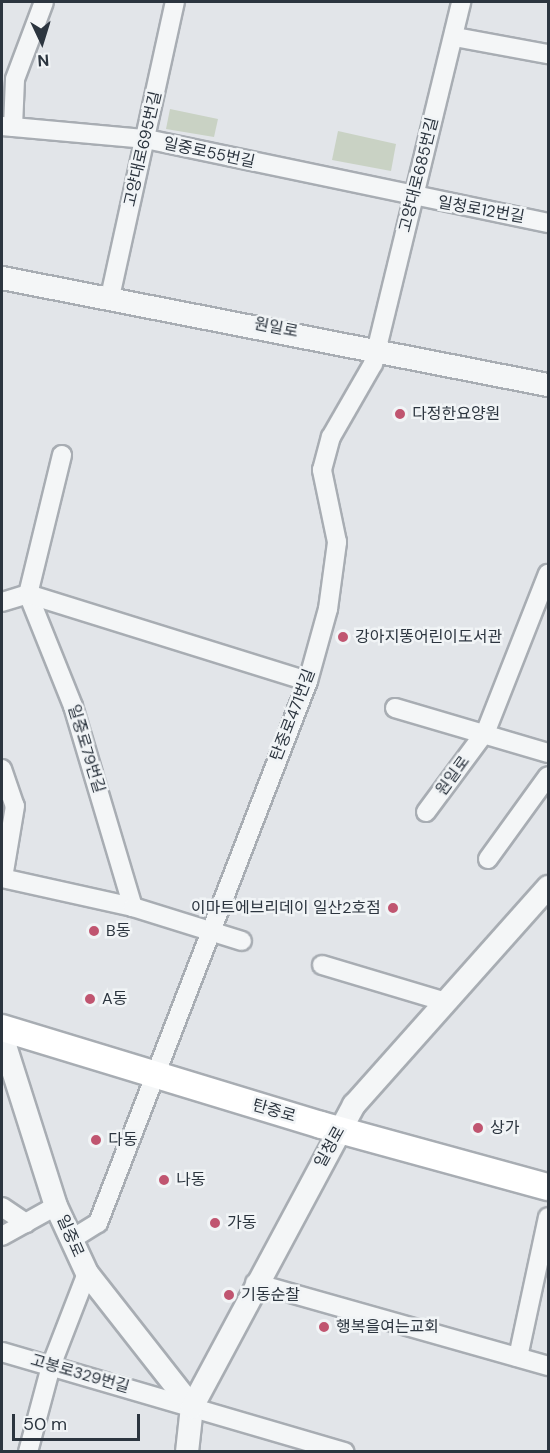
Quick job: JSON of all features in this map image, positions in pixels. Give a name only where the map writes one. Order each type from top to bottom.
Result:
[{"type":"main road","name":"탄중로","points":[[2,1028],[153,1076],[549,1187]]},
{"type":"street","points":[[7,127],[15,79],[44,2]]},
{"type":"street","name":"고양대로695번길","points":[[110,297],[175,2]]},
{"type":"street","name":"고양대로685번길","points":[[377,349],[455,37],[461,2]]},
{"type":"street","points":[[455,37],[549,54]]},
{"type":"street","name":"일중로55번길","points":[[7,127],[146,139],[413,198]]},
{"type":"street","name":"일청로12번길","points":[[413,198],[549,223]]},
{"type":"street","name":"원일로","points":[[2,278],[377,349],[549,385]]},
{"type":"street","name":"탄중로471번길","points":[[72,1239],[98,1223],[207,931],[308,681],[328,609],[337,542],[322,470],[331,437],[355,404],[377,349]]},
{"type":"street","points":[[28,594],[62,455]]},
{"type":"street","name":"원일로","points":[[426,812],[486,731],[549,574]]},
{"type":"street","points":[[2,602],[28,594],[308,681]]},
{"type":"street","name":"일중로79번길","points":[[28,594],[74,706],[133,907]]},
{"type":"street","points":[[394,708],[486,731],[549,753]]},
{"type":"street","points":[[2,769],[15,806],[2,878],[133,907],[242,942]]},
{"type":"street","points":[[488,859],[549,776]]},
{"type":"street","name":"일청로","points":[[187,1452],[192,1407],[255,1283],[339,1130],[361,1096],[443,1001],[549,887]]},
{"type":"street","points":[[321,965],[443,1001]]},
{"type":"street","name":"일중로","points":[[2,1036],[56,1206],[87,1273],[192,1407]]},
{"type":"street","points":[[2,1236],[56,1206]]},
{"type":"street","points":[[2,1207],[26,1223]]},
{"type":"street","points":[[518,1357],[549,1217]]},
{"type":"street","points":[[28,1452],[51,1366],[87,1273]]},
{"type":"street","points":[[255,1283],[549,1366]]},
{"type":"street","name":"고봉로329번길","points":[[2,1352],[345,1452]]},
{"type":"green space","points":[[170,109],[218,119],[214,137],[166,129]]},
{"type":"green space","points":[[338,131],[396,144],[391,171],[332,160]]},
{"type":"place","name":"다정한요양원","points":[[400,414]]},
{"type":"place","name":"강아지똥어린이도서관","points":[[343,637]]},
{"type":"place","name":"이마트에브리데이 일산2호점","points":[[393,908]]},
{"type":"place","name":"B동","points":[[94,931]]},
{"type":"place","name":"A동","points":[[90,999]]},
{"type":"place","name":"상가","points":[[478,1128]]},
{"type":"place","name":"다동","points":[[96,1140]]},
{"type":"place","name":"나동","points":[[164,1180]]},
{"type":"place","name":"가동","points":[[215,1223]]},
{"type":"place","name":"기동순찰","points":[[229,1295]]},
{"type":"place","name":"행복을여는교회","points":[[324,1327]]}]
